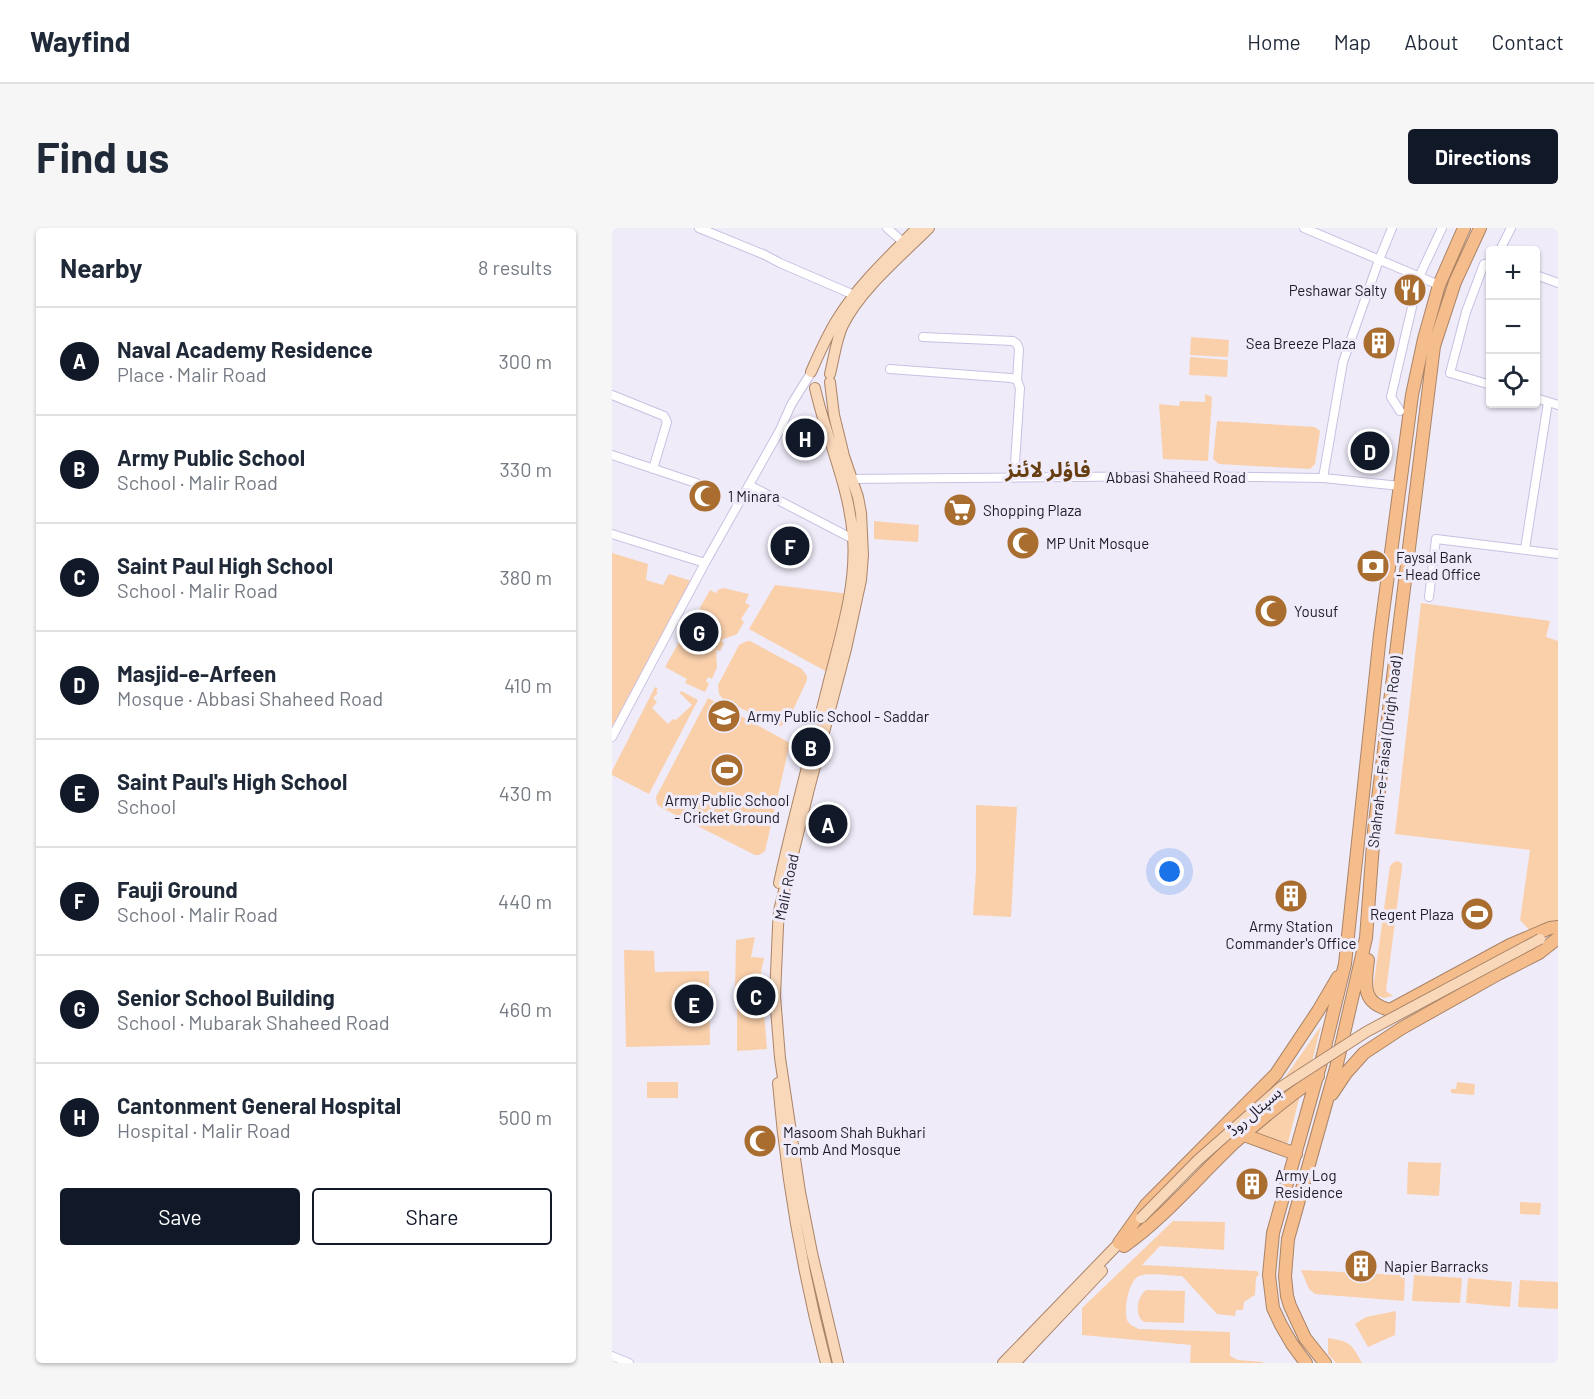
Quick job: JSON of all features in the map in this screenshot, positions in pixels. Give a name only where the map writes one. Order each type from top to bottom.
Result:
[{"type":"highway","name":"Shahrah-e-Faisal (Drigh Road)","points":[[1306,1363],[1292,1344],[1273,1308],[1269,1275],[1273,1233],[1318,1076],[1345,964],[1380,635],[1412,395],[1439,285],[1464,228]]},
{"type":"highway","name":"Shahrah-e-Faisal (Drigh Road)","points":[[1325,1363],[1305,1338],[1287,1296],[1285,1276],[1288,1239],[1336,1068],[1366,938],[1374,831],[1434,346],[1455,282],[1480,228]]},
{"type":"highway","points":[[1366,938],[1367,994],[1372,1003],[1390,1010],[1510,945],[1550,928],[1558,928]]},
{"type":"highway","points":[[1325,1106],[1346,1073],[1364,1053],[1402,1028],[1539,953],[1558,937]]},
{"type":"highway","points":[[1121,1245],[1146,1205],[1276,1074],[1318,1011],[1345,964]]},
{"type":"highway","points":[[1121,1245],[1144,1232],[1244,1135],[1297,1090],[1318,1076]]},
{"type":"highway","points":[[1272,1079],[1297,1090]]},
{"type":"highway","points":[[1244,1135],[1296,1154]]},
{"type":"main road","points":[[917,228],[869,277],[827,336],[810,374],[810,382],[814,387],[825,387],[830,378],[838,340],[848,317],[877,280],[930,228]]},
{"type":"main road","points":[[810,374],[816,368],[823,368],[830,378]]},
{"type":"main road","name":"Malir Road","points":[[826,1363],[797,1229],[783,1137],[768,984],[772,910],[845,611],[852,572],[853,539],[848,479],[834,415],[830,378]]},
{"type":"main road","name":"Malir Road","points":[[814,387],[822,419],[858,497],[863,555],[861,580],[846,649],[779,911],[776,983],[780,1058],[793,1149],[812,1253],[838,1363]]},
{"type":"main road","name":"ہسپتال روڈ","points":[[1015,1363],[1198,1160],[1281,1087],[1366,1032],[1542,940],[1558,928]]},
{"type":"main road","name":"ہسپتال روڈ","points":[[1542,940],[1558,937]]},
{"type":"main road","name":"ہسپتال روڈ","points":[[1003,1363],[1121,1245]]},
{"type":"street","points":[[699,228],[854,295]]},
{"type":"street","points":[[887,228],[903,242]]},
{"type":"street","points":[[1304,228],[1439,285]]},
{"type":"street","points":[[1323,478],[1343,362],[1392,228]]},
{"type":"street","points":[[1400,411],[1391,397],[1419,277],[1442,228]]},
{"type":"street","points":[[1502,246],[1511,228]]},
{"type":"street","points":[[1486,264],[1466,312],[1450,374],[1486,384]]},
{"type":"street","points":[[1540,276],[1558,283]]},
{"type":"street","points":[[922,337],[1013,341],[1017,344],[1019,349],[1017,380],[1020,388],[1014,478]]},
{"type":"street","points":[[891,369],[1017,380]]},
{"type":"street","points":[[612,736],[810,374]]},
{"type":"street","points":[[796,397],[814,387]]},
{"type":"street","points":[[612,395],[664,416],[667,422],[653,469]]},
{"type":"street","points":[[1540,399],[1558,405]]},
{"type":"street","points":[[1525,549],[1548,402]]},
{"type":"street","points":[[612,456],[714,489]]},
{"type":"street","name":"Abbasi Shaheed Road","points":[[848,479],[1178,476],[1323,478],[1400,486]]},
{"type":"street","points":[[749,485],[853,539]]},
{"type":"street","points":[[612,534],[705,563]]},
{"type":"street","points":[[1429,597],[1436,539],[1558,554]]},
{"type":"street","points":[[612,1356],[629,1363]]},
{"type":"shaded area","points":[[1191,337],[1229,340],[1228,357],[1190,355]]},
{"type":"shaded area","points":[[1190,357],[1228,360],[1227,377],[1189,375]]},
{"type":"shaded area","points":[[1205,394],[1212,397],[1208,461],[1163,459],[1159,404],[1179,406],[1180,401],[1205,402]]},
{"type":"shaded area","points":[[1217,421],[1315,427],[1320,431],[1315,464],[1310,469],[1219,464],[1213,459]]},
{"type":"shaded area","points":[[874,521],[919,525],[918,542],[874,539]]},
{"type":"shaded area","points":[[612,553],[648,564],[646,580],[663,585],[669,574],[695,582],[612,730]]},
{"type":"shaded area","points":[[775,585],[850,594],[827,672],[749,629]]},
{"type":"shaded area","points":[[723,588],[749,594],[745,603],[750,605],[741,619],[744,622],[737,634],[721,640],[724,643],[720,651],[716,650],[717,667],[712,679],[708,677],[706,681],[709,684],[705,692],[685,683],[687,679],[665,667],[710,590],[716,593]]},
{"type":"shaded area","points":[[1421,603],[1550,621],[1546,637],[1558,641],[1558,921],[1534,935],[1520,920],[1530,850],[1395,834]]},
{"type":"shaded area","points":[[747,641],[802,669],[807,676],[788,721],[781,726],[776,727],[722,698],[719,694],[718,685],[739,645]]},
{"type":"shaded area","points":[[655,687],[658,693],[653,698],[657,702],[652,708],[668,724],[673,719],[676,720],[692,705],[680,693],[681,691],[698,700],[649,794],[612,775],[612,771]]},
{"type":"shaded area","name":"Army Public School - Cricket Ground","points":[[708,698],[790,743],[765,851],[759,855],[657,804],[656,797]]},
{"type":"shaded area","points":[[976,805],[1017,807],[1011,917],[973,915]]},
{"type":"shaded area","points":[[1398,861],[1402,864],[1402,868],[1386,991],[1393,996],[1384,998],[1375,995],[1373,989],[1390,866]]},
{"type":"shaded area","name":"Regent Plaza","points":[[1481,905],[1488,911],[1479,921],[1470,925],[1464,922],[1468,914]]},
{"type":"shaded area","points":[[755,937],[751,957],[764,958],[762,981],[759,982],[759,989],[735,991],[736,940]]},
{"type":"shaded area","points":[[624,950],[654,951],[655,972],[709,971],[710,1045],[626,1047]]},
{"type":"shaded area","points":[[763,1001],[767,1049],[737,1051],[737,1002]]},
{"type":"shaded area","points":[[1321,1026],[1312,1062],[1283,1080]]},
{"type":"shaded area","points":[[647,1082],[678,1082],[678,1098],[647,1098]]},
{"type":"shaded area","points":[[1457,1082],[1475,1084],[1474,1095],[1451,1093],[1451,1089],[1456,1089]]},
{"type":"shaded area","points":[[1301,1091],[1288,1143],[1252,1135]]},
{"type":"shaded area","points":[[1408,1162],[1441,1163],[1439,1196],[1407,1194]]},
{"type":"shaded area","points":[[1520,1202],[1541,1203],[1540,1215],[1520,1214]]},
{"type":"shaded area","points":[[1173,1221],[1225,1222],[1224,1250],[1160,1246],[1142,1265],[1257,1271],[1259,1274],[1256,1278],[1255,1295],[1244,1302],[1243,1310],[1236,1310],[1235,1316],[1217,1314],[1182,1276],[1143,1275],[1135,1279],[1130,1289],[1126,1310],[1128,1322],[1139,1329],[1230,1332],[1230,1356],[1238,1360],[1263,1363],[1190,1363],[1191,1345],[1082,1335],[1082,1308]]},
{"type":"shaded area","points":[[1301,1270],[1405,1275],[1404,1301],[1315,1294],[1309,1289]]},
{"type":"shaded area","points":[[1414,1275],[1462,1278],[1460,1303],[1412,1301]]},
{"type":"shaded area","points":[[1468,1278],[1512,1282],[1510,1307],[1466,1303]]},
{"type":"shaded area","points":[[1520,1280],[1558,1282],[1558,1309],[1518,1307]]},
{"type":"shaded area","points":[[1146,1290],[1185,1291],[1184,1323],[1144,1322],[1139,1315],[1138,1306],[1140,1297]]},
{"type":"shaded area","points":[[1396,1311],[1395,1335],[1368,1347],[1355,1324],[1366,1317]]},
{"type":"shaded area","points":[[1328,1338],[1350,1344],[1362,1363],[1336,1363],[1328,1354]]},
{"type":"place","name":"Peshawar Salty","points":[[1410,290]]},
{"type":"place","name":"Sea Breeze Plaza","points":[[1379,343]]},
{"type":"place","name":"Cantonment General Hospital","points":[[805,438]]},
{"type":"place","name":"Masjid-e-Arfeen","points":[[1370,451]]},
{"type":"place","name":"1 Minara","points":[[705,496]]},
{"type":"place","name":"Shopping Plaza","points":[[960,510]]},
{"type":"place","name":"MP Unit Mosque","points":[[1023,543]]},
{"type":"place","name":"Fauji Ground","points":[[790,546]]},
{"type":"place","name":"Faysal Bank - Head Office","points":[[1373,566]]},
{"type":"place","name":"Yousuf","points":[[1271,611]]},
{"type":"place","name":"Senior School Building","points":[[699,632]]},
{"type":"place","name":"Army Public School - Saddar","points":[[724,716]]},
{"type":"place","name":"Army Public School","points":[[811,747]]},
{"type":"place","name":"Army Public School - Cricket Ground","points":[[727,770]]},
{"type":"place","name":"Naval Academy Residence","points":[[828,824]]},
{"type":"place","name":"Army Station Commander's Office","points":[[1291,896]]},
{"type":"place","name":"Regent Plaza","points":[[1477,914]]},
{"type":"place","name":"Saint Paul High School","points":[[756,996]]},
{"type":"place","name":"Saint Paul's High School","points":[[694,1004]]},
{"type":"place","name":"Masoom Shah Bukhari Tomb And Mosque","points":[[760,1141]]},
{"type":"place","name":"Army Log Residence","points":[[1252,1184]]},
{"type":"place","name":"Napier Barracks","points":[[1361,1266]]},
{"type":"district","name":"فاؤلر لائنز","points":[[1048,468]]}]
